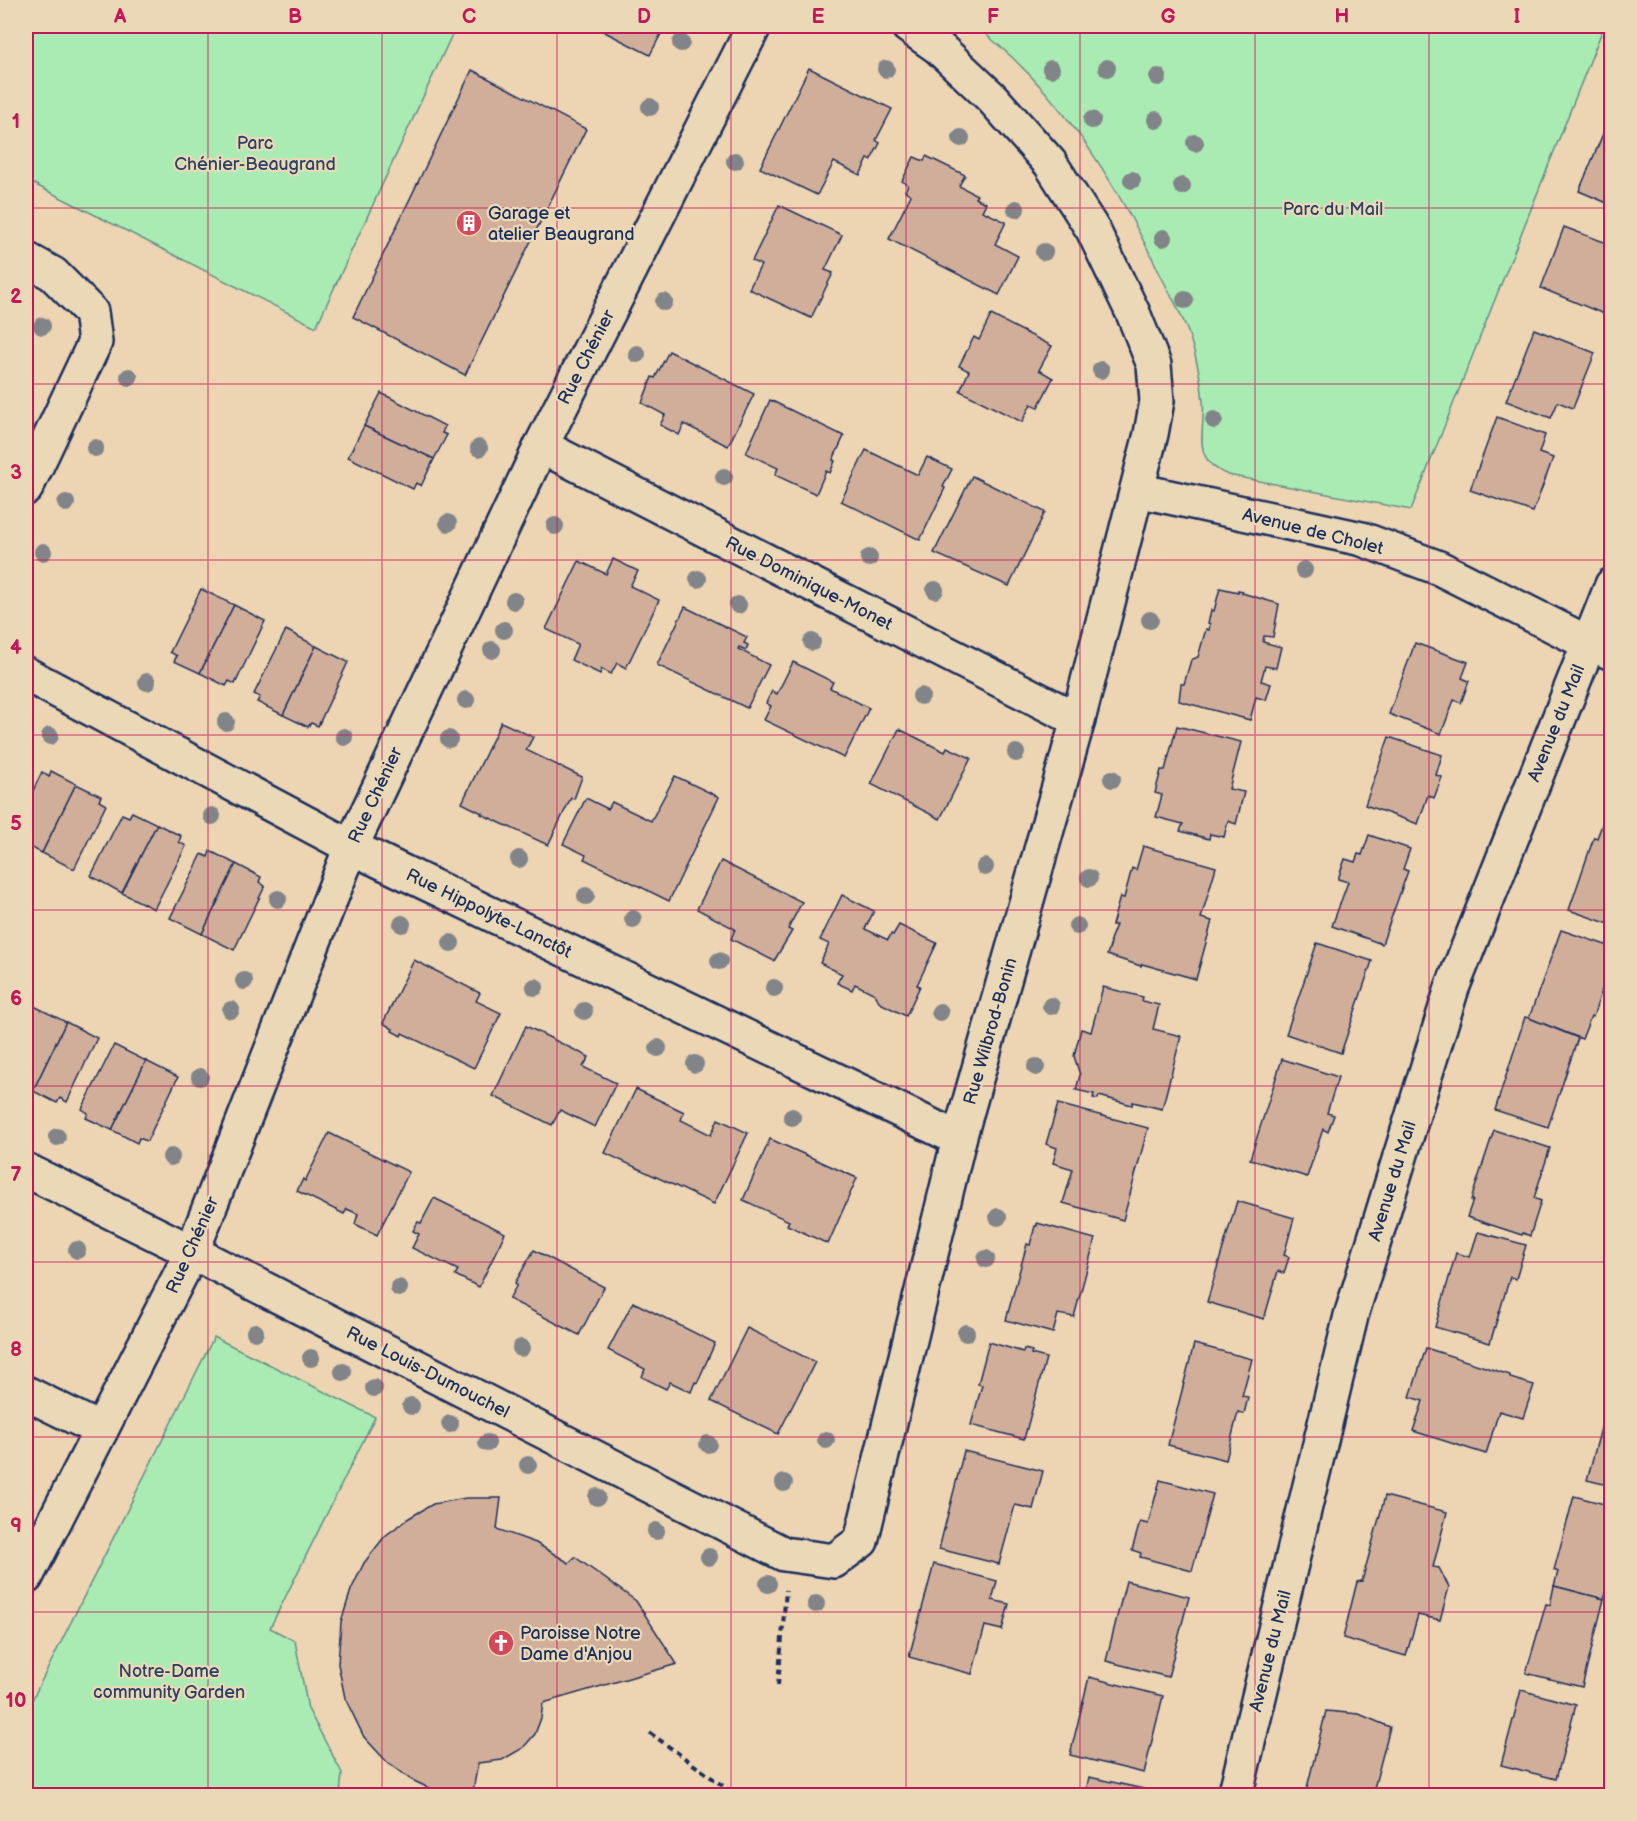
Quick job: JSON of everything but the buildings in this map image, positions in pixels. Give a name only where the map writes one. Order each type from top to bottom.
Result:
[{"type":"street","name":"Rue Chénier","points":[[26,1577],[192,1252],[351,847],[541,446],[754,26]]},
{"type":"street","name":"Rue Wilbrod-Bonin","points":[[834,1561],[861,1541],[959,1139],[1078,720],[1151,434],[1157,401],[1154,365],[1133,313],[1098,241],[1050,163],[992,99],[938,47],[908,26]]},
{"type":"street","points":[[26,259],[53,274],[92,312],[95,342],[26,488]]},
{"type":"street","name":"Rue Dominique-Monet","points":[[541,446],[1078,720]]},
{"type":"street","name":"Avenue de Cholet","points":[[1137,490],[1362,539],[1439,568],[1600,648]]},
{"type":"street","name":"Avenue du Mail","points":[[1235,1796],[1351,1316],[1452,988],[1600,648],[1611,585]]},
{"type":"street","name":"Rue Hippolyte-Lanctôt","points":[[26,674],[351,847],[959,1139]]},
{"type":"street","name":"Rue Louis-Dumouchel","points":[[26,1170],[192,1252],[784,1554],[834,1561]]},
{"type":"street","points":[[26,1394],[101,1430]]},
{"type":"path","points":[[778,1685],[786,1590],[784,1554]]},
{"type":"path","points":[[650,1733],[737,1796]]},
{"type":"green space","name":"Parc Chénier-Beaugrand","points":[[26,26],[456,26],[316,327],[26,180]]},
{"type":"green space","name":"Parc du Mail","points":[[975,26],[1604,26],[1411,510],[1228,475],[1208,461],[1202,444],[1203,401],[1192,346],[1181,314],[1144,241],[1105,172],[1059,108],[1033,78]]},
{"type":"green space","name":"Notre-Dame community Garden","points":[[214,1337],[375,1417],[270,1628],[295,1641],[308,1709],[342,1773],[340,1795],[26,1795],[26,1712]]},
{"type":"place","name":"Garage et atelier Beaugrand","points":[[469,223]]},
{"type":"place","name":"Paroisse Notre Dame d'Anjou","points":[[501,1643]]}]
